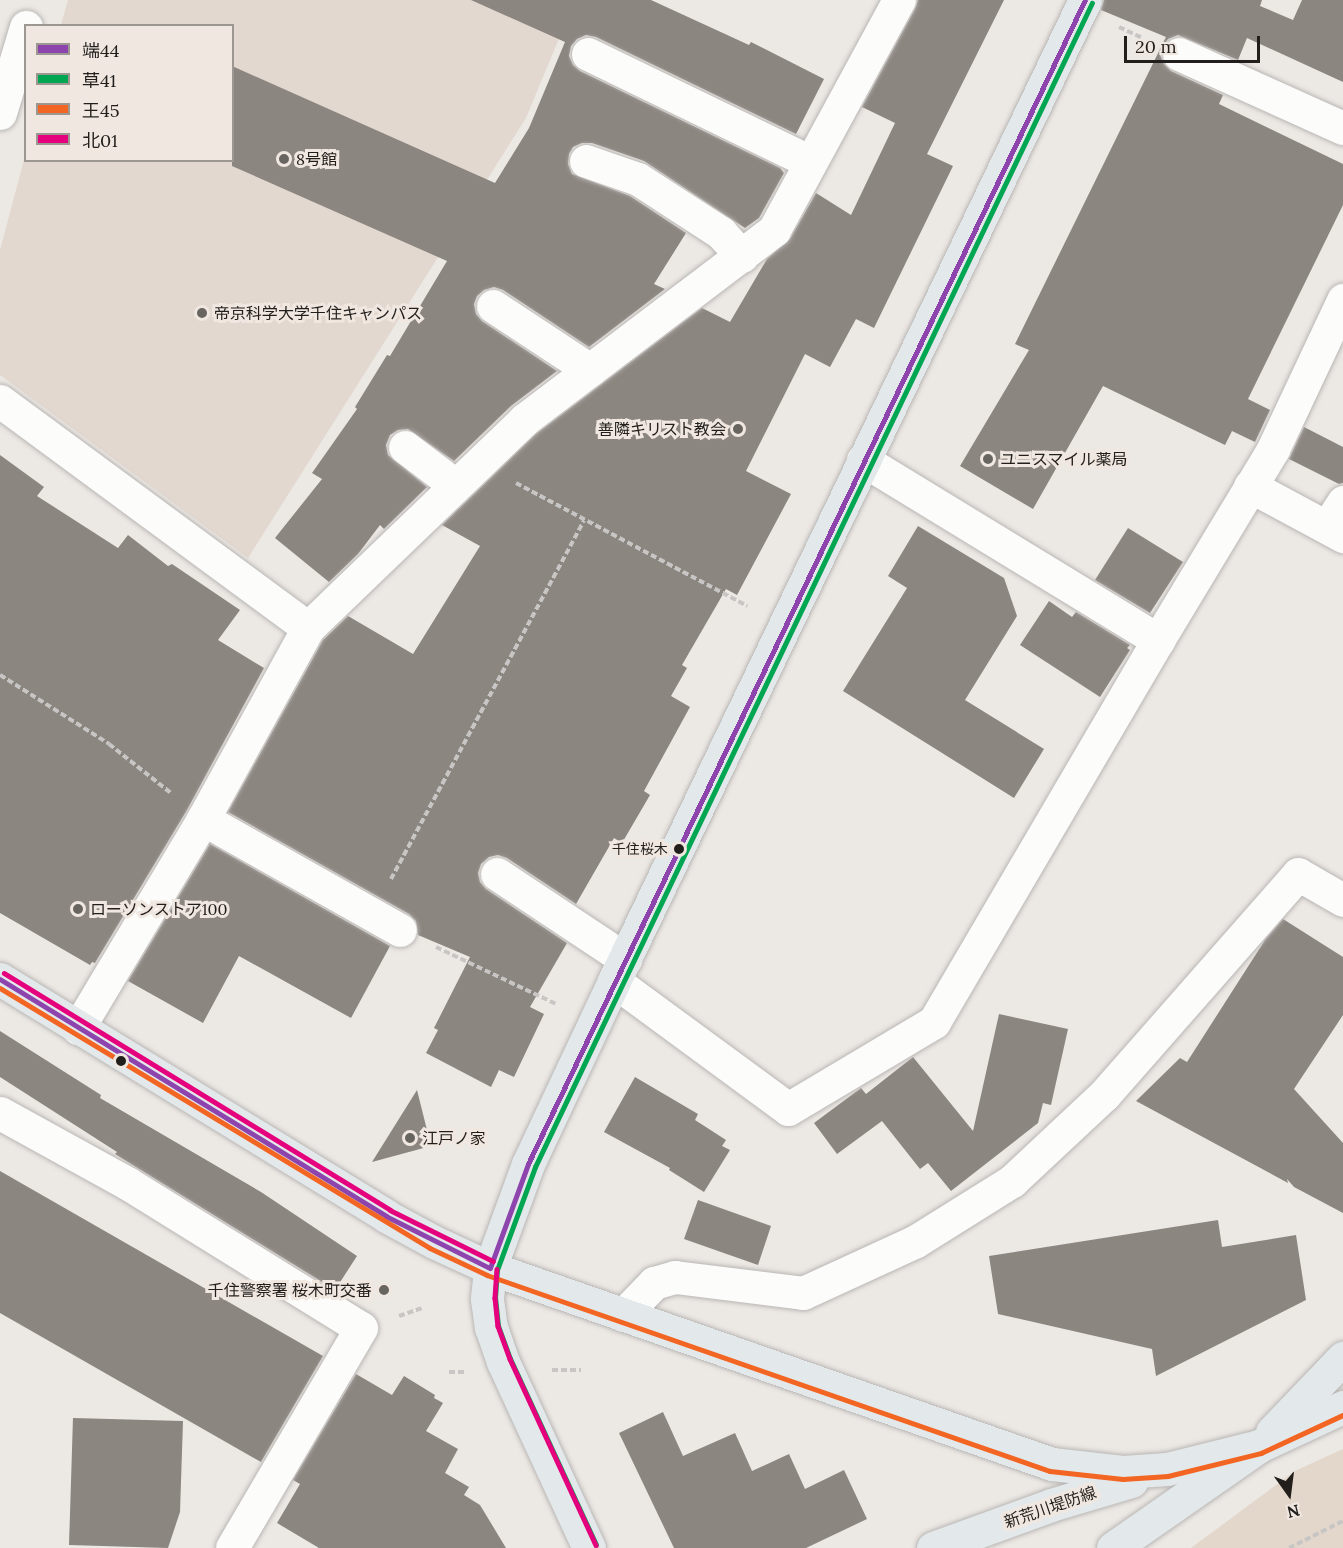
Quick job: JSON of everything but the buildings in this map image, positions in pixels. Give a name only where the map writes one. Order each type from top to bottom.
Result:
[{"type":"main road","points":[[589,1548],[502,1362],[491,1328],[487,1298],[490,1268],[528,1164],[619,970],[1085,0]]},
{"type":"main road","points":[[0,980],[386,1216],[490,1268],[1052,1464],[1123,1472],[1167,1469],[1259,1446],[1343,1358]]},
{"type":"main road","points":[[1113,1548],[1259,1446],[1343,1407]]},
{"type":"main road","name":"新荒川堤防線","points":[[933,1548],[1051,1505],[1167,1469]]},
{"type":"street","points":[[27,24],[33,0]]},
{"type":"street","points":[[78,1028],[203,819],[308,627],[524,420],[774,230],[899,0]]},
{"type":"street","points":[[0,113],[24,33]]},
{"type":"street","points":[[588,54],[810,162]]},
{"type":"street","points":[[1179,54],[1343,128]]},
{"type":"street","points":[[586,162],[638,179],[721,233],[742,256]]},
{"type":"street","points":[[497,874],[788,1108],[934,1022],[1158,640],[1274,449],[1343,300]]},
{"type":"street","points":[[493,306],[590,370]]},
{"type":"street","points":[[0,401],[308,627]]},
{"type":"street","points":[[405,447],[455,485]]},
{"type":"street","points":[[863,460],[1158,640]]},
{"type":"street","points":[[1250,486],[1338,522]]},
{"type":"street","points":[[203,819],[400,930]]},
{"type":"street","points":[[622,1315],[654,1282],[675,1277],[803,1293],[916,1241],[1012,1181],[1104,1095],[1298,874],[1343,900]]},
{"type":"street","points":[[0,1113],[127,1183],[361,1328],[232,1548]]},
{"type":"path","points":[[478,463],[747,606]]},
{"type":"path","points":[[372,914],[584,520]]},
{"type":"path","points":[[0,675],[109,744],[203,819]]},
{"type":"path","points":[[400,930],[556,1004]]},
{"type":"path","points":[[408,1313],[422,1308]]},
{"type":"path","points":[[1289,1548],[1343,1521]]},
{"type":"shaded area","name":"帝京科学大学千住キャンパス","points":[[68,0],[575,0],[526,118],[248,558],[0,375],[0,250],[24,160],[24,162],[234,162],[234,24],[61,24]]},
{"type":"shaded area","points":[[1343,1449],[1343,1548],[1191,1548],[1295,1471]]},
{"type":"transit line","name":"端44","points":[[490,1268],[528,1164],[1085,0]]},
{"type":"transit line","name":"草41","points":[[596,1545],[510,1359],[498,1326],[495,1298],[497,1270],[535,1167],[1092,3]]},
{"type":"transit line","name":"北01","points":[[4,973],[390,1210],[493,1261]]},
{"type":"transit line","name":"端44","points":[[0,979],[386,1216],[490,1268]]},
{"type":"transit line","name":"王45","points":[[0,988],[430,1248],[487,1275],[1050,1471],[1123,1479],[1168,1476],[1261,1453],[1343,1415]]},
{"type":"transit line","name":"北01","points":[[497,1269],[495,1298],[498,1326],[510,1359],[596,1545]]},
{"type":"place","name":"8号館","points":[[284,159]]},
{"type":"place","name":"帝京科学大学千住キャンパス","points":[[202,313]]},
{"type":"place","name":"善隣キリスト教会","points":[[738,429]]},
{"type":"place","name":"ユニスマイル薬局","points":[[988,459]]},
{"type":"place","name":"千住桜木","points":[[679,849]]},
{"type":"place","name":"ローソンストア100","points":[[78,909]]},
{"type":"place","name":"江戸ノ家","points":[[410,1138]]},
{"type":"place","name":"千住警察署 桜木町交番","points":[[384,1290]]}]
